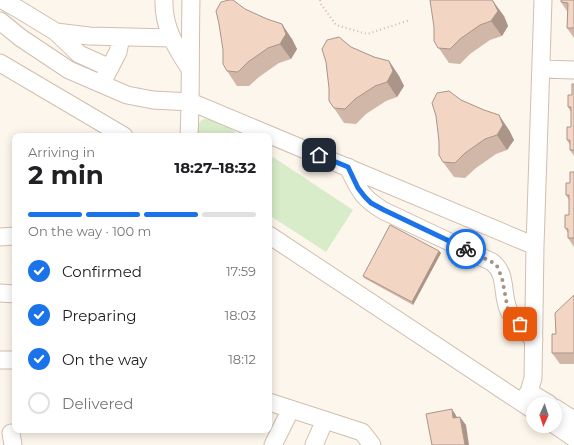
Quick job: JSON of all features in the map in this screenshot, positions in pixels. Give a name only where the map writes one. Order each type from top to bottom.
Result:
[{"type":"street","points":[[2,0],[56,32],[79,54],[110,68]]},
{"type":"street","points":[[164,0],[166,22],[171,38],[190,70]]},
{"type":"street","points":[[189,133],[192,0]]},
{"type":"street","points":[[529,397],[533,378],[535,246],[542,69],[543,0]]},
{"type":"street","points":[[0,21],[21,38],[70,70],[127,95],[153,100],[191,102],[259,133]]},
{"type":"street","points":[[56,32],[89,36],[171,38]]},
{"type":"street","points":[[102,84],[118,52],[120,37]]},
{"type":"street","points":[[0,63],[119,133]]},
{"type":"street","points":[[542,69],[574,70]]},
{"type":"street","points":[[272,138],[348,167],[524,240],[535,246]]},
{"type":"street","points":[[348,167],[358,188],[371,203],[492,262],[497,266],[502,278],[508,310],[534,340]]},
{"type":"street","points":[[0,237],[12,236]]},
{"type":"street","points":[[272,237],[526,400]]},
{"type":"street","points":[[0,293],[12,294]]},
{"type":"street","points":[[0,360],[12,360]]},
{"type":"street","points":[[272,403],[362,432],[372,445]]},
{"type":"street","points":[[273,445],[291,408]]},
{"type":"street","points":[[562,412],[574,420]]},
{"type":"street","points":[[314,445],[325,420]]},
{"type":"street","points":[[562,430],[574,438]]},
{"type":"path","points":[[320,0],[321,4],[336,25],[367,34],[410,20]]},
{"type":"green space","points":[[202,120],[212,120],[221,123],[236,133],[197,133],[197,128]]},
{"type":"green space","points":[[273,157],[353,210],[326,252],[272,217]]},
{"type":"building","points":[[233,0],[245,9],[282,24],[286,34],[280,44],[268,48],[248,62],[238,72],[227,71],[223,64],[223,50],[216,11],[221,2]]},
{"type":"building","points":[[430,0],[491,0],[498,11],[491,21],[480,25],[460,39],[450,49],[438,48],[434,41],[434,27]]},
{"type":"building","points":[[561,0],[574,0],[574,28],[567,28],[568,3],[561,2]]},
{"type":"building","points":[[339,37],[351,47],[374,57],[389,61],[393,71],[387,82],[375,86],[355,99],[345,109],[334,108],[329,101],[326,62],[322,49],[327,40]]},
{"type":"building","points":[[572,84],[574,84],[574,150],[570,150],[570,140],[567,140],[567,127],[571,127],[571,107],[568,107],[568,95],[572,95]]},
{"type":"building","points":[[449,91],[461,100],[499,115],[503,125],[497,135],[485,139],[465,153],[455,163],[443,162],[439,155],[436,116],[432,103],[437,93]]},
{"type":"building","points":[[570,172],[574,172],[574,238],[568,238],[568,229],[565,228],[565,215],[569,215],[569,195],[566,195],[566,183],[570,183]]},
{"type":"building","points":[[390,225],[439,251],[412,302],[363,276]]},
{"type":"building","points":[[574,295],[574,353],[552,353],[552,334],[556,334],[555,313]]},
{"type":"building","points":[[452,409],[453,418],[460,417],[465,445],[432,445],[426,414]]},
{"type":"way so far","points":[[466,249],[497,266],[502,278],[508,310],[520,324]]},
{"type":"route","points":[[319,155],[348,167],[358,188],[371,203],[466,249]]}]
